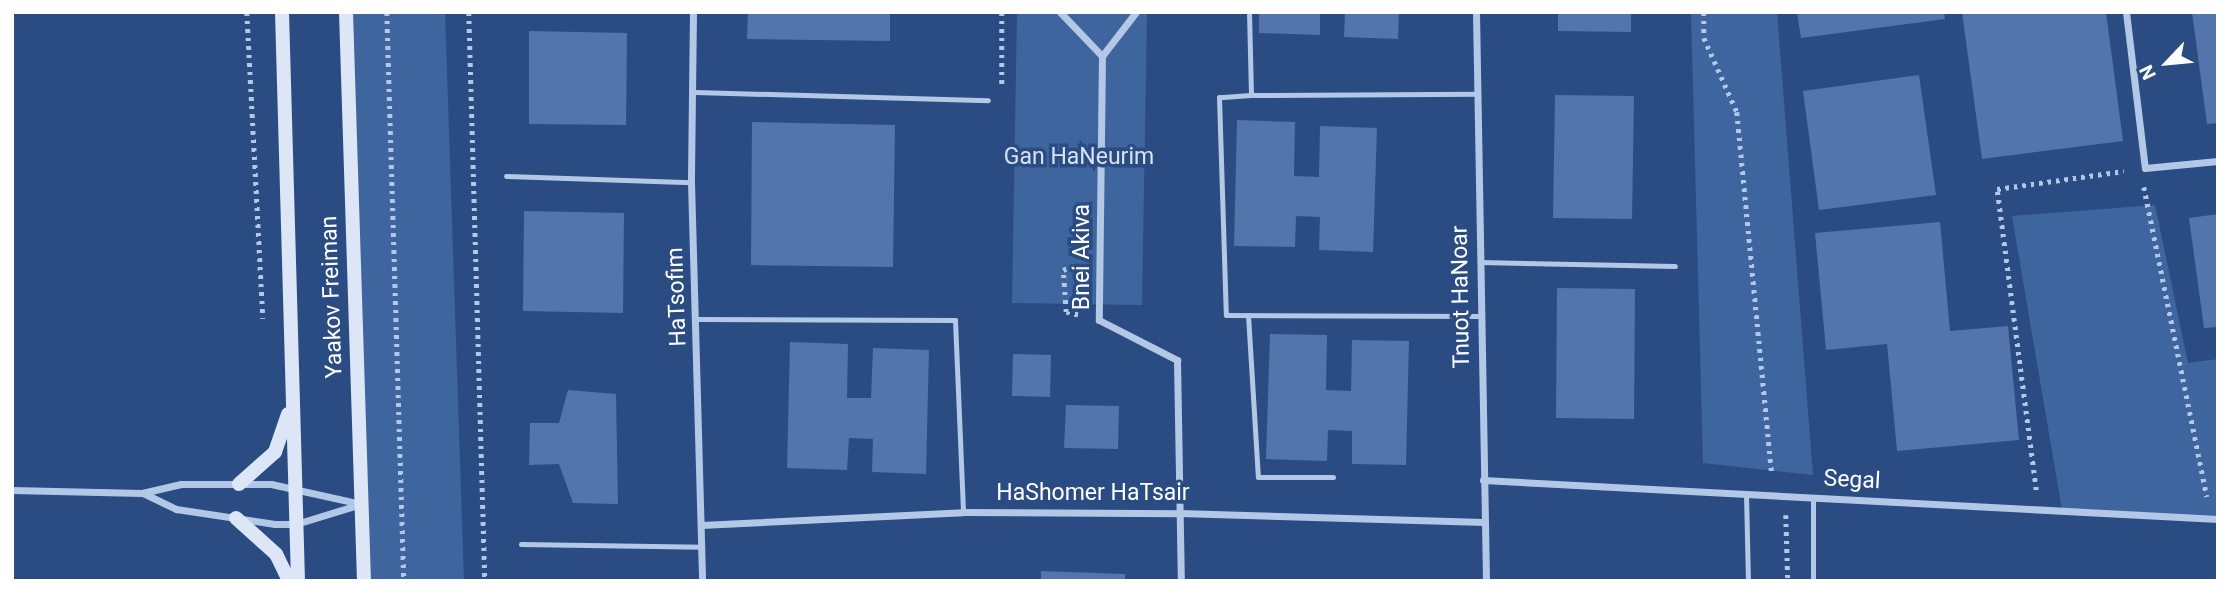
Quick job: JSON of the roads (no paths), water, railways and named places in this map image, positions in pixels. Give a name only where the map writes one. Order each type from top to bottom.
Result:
[{"type":"main road","name":"Yaakov Freiman","points":[[282,12],[293,485],[298,581]]},
{"type":"main road","name":"Yaakov Freiman","points":[[346,12],[364,581]]},
{"type":"main road","points":[[239,484],[275,452],[292,402]]},
{"type":"main road","points":[[236,518],[276,554],[289,581]]},
{"type":"street","name":"HaTsofim","points":[[694,12],[695,92],[691,182],[698,319],[702,581]]},
{"type":"street","points":[[1060,12],[1102,55],[1136,12]]},
{"type":"street","name":"Tnuot HaNoar","points":[[1476,12],[1486,581]]},
{"type":"street","points":[[2126,12],[2142,169],[2218,160]]},
{"type":"street","name":"Bnei Akiva","points":[[1102,55],[1099,320],[1177,360],[1181,581]]},
{"type":"street","name":"Segal","points":[[1483,480],[2214,518]]},
{"type":"street","points":[[12,490],[142,493],[181,484],[293,485],[361,504]]},
{"type":"street","points":[[142,493],[176,509],[296,524],[361,504]]},
{"type":"street","name":"HaShomer HaTsair","points":[[701,524],[963,512],[1179,513],[1484,522]]},
{"type":"lane","points":[[1248,12],[1251,95]]},
{"type":"lane","points":[[695,92],[988,100]]},
{"type":"lane","points":[[1477,94],[1219,97],[1226,315],[1480,316]]},
{"type":"lane","points":[[506,176],[691,182]]},
{"type":"lane","points":[[1480,262],[1675,266]]},
{"type":"lane","points":[[1248,315],[1258,477],[1333,477]]},
{"type":"lane","points":[[698,319],[956,320],[963,512]]},
{"type":"lane","points":[[1746,494],[1748,581]]},
{"type":"lane","points":[[1813,497],[1813,581]]},
{"type":"lane","points":[[521,544],[702,547]]},
{"type":"park label","name":"Gan HaNeurim","points":[[1079,157]]}]
